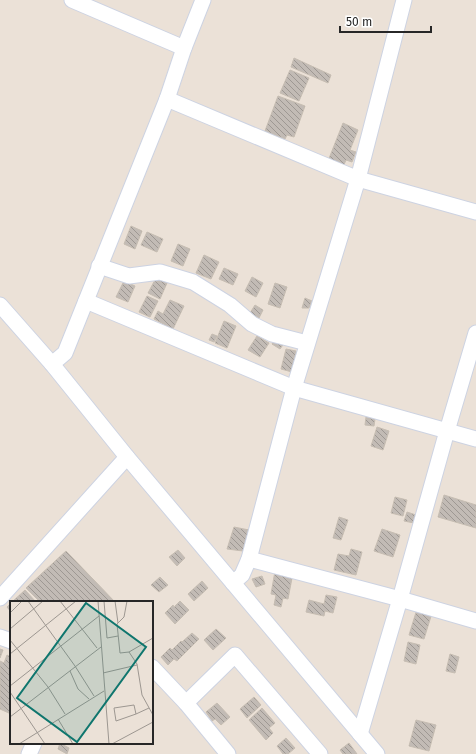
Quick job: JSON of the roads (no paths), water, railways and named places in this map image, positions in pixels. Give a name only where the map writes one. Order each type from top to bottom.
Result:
[{"type":"street","points":[[72,0],[184,48]]},
{"type":"street","points":[[52,364],[65,354],[167,99],[184,48],[203,0]]},
{"type":"street","points":[[233,584],[242,575],[249,559],[294,388],[358,179],[404,0]]},
{"type":"street","points":[[167,99],[358,179],[476,212]]},
{"type":"street","points":[[99,266],[129,276],[160,272],[193,282],[230,305],[252,324],[272,334],[307,343]]},
{"type":"street","points":[[86,301],[294,388],[476,439]]},
{"type":"street","points":[[0,305],[52,364],[127,457],[377,754]]},
{"type":"street","points":[[360,734],[476,333]]},
{"type":"street","points":[[0,598],[127,457]]},
{"type":"street","points":[[249,559],[476,621]]},
{"type":"street","points":[[0,636],[10,641]]},
{"type":"street","points":[[186,703],[235,655],[320,754]]},
{"type":"street","points":[[153,668],[186,703],[228,754]]},
{"type":"street","points":[[29,754],[34,744]]}]
